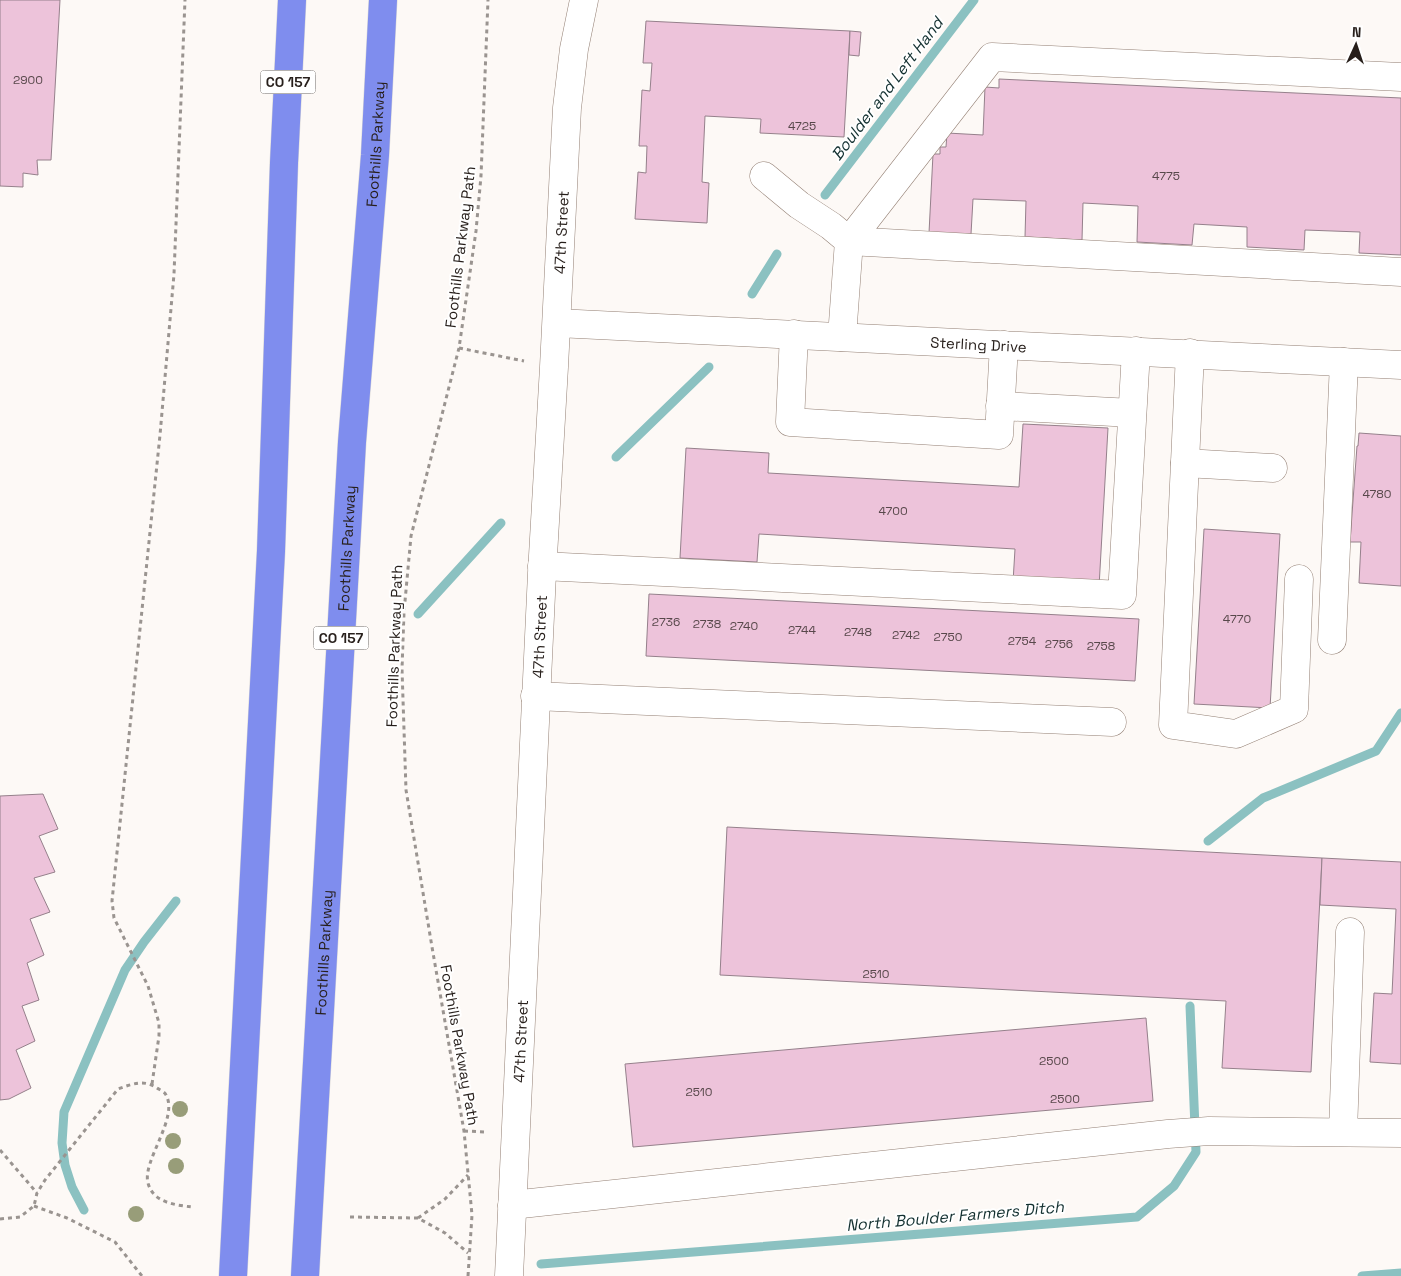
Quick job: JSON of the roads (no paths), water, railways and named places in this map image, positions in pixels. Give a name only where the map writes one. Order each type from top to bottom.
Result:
[{"type":"highway","name":"CO 157","points":[[233,1276],[271,551],[284,163],[292,0]]},
{"type":"highway","name":"Foothills Parkway","points":[[305,1276],[352,442],[374,155],[383,0]]},
{"type":"street","name":"47th Street","points":[[510,1276],[542,566],[557,323],[567,108],[571,66],[584,0]]},
{"type":"street","points":[[842,337],[849,241],[992,57],[1401,78]]},
{"type":"street","points":[[764,176],[849,241],[1401,272]]},
{"type":"street","name":"Sterling Drive","points":[[557,323],[1401,365]]},
{"type":"street","points":[[794,334],[790,422],[999,434],[1004,345]]},
{"type":"street","points":[[542,566],[1122,595],[1136,351]]},
{"type":"street","points":[[1190,354],[1173,725],[1236,734],[1294,709],[1299,579]]},
{"type":"street","points":[[1332,640],[1344,362]]},
{"type":"street","points":[[1000,406],[1132,413]]},
{"type":"street","points":[[1185,464],[1273,468]]},
{"type":"street","points":[[536,696],[1112,722]]},
{"type":"street","points":[[1343,1132],[1350,932]]},
{"type":"street","points":[[512,1204],[1198,1132],[1401,1133]]},
{"type":"waterway","name":"Boulder and Left Hand","points":[[825,195],[974,0]]},
{"type":"waterway","name":"Boulder and Left Hand","points":[[752,294],[777,254]]},
{"type":"waterway","name":"Boulder and Left Hand","points":[[616,457],[709,367]]},
{"type":"waterway","name":"Boulder and Left Hand","points":[[418,614],[501,523]]},
{"type":"waterway","name":"North Boulder Farmers Ditch","points":[[1208,841],[1263,798],[1376,751],[1401,713]]},
{"type":"waterway","name":"Boulder and Left Hand","points":[[84,1210],[72,1187],[65,1165],[62,1143],[64,1112],[125,970],[176,901]]},
{"type":"waterway","name":"North Boulder Farmers Ditch","points":[[541,1264],[1137,1217],[1174,1186],[1196,1152],[1190,1006]]},
{"type":"waterway","points":[[1362,1276],[1401,1273]]}]
